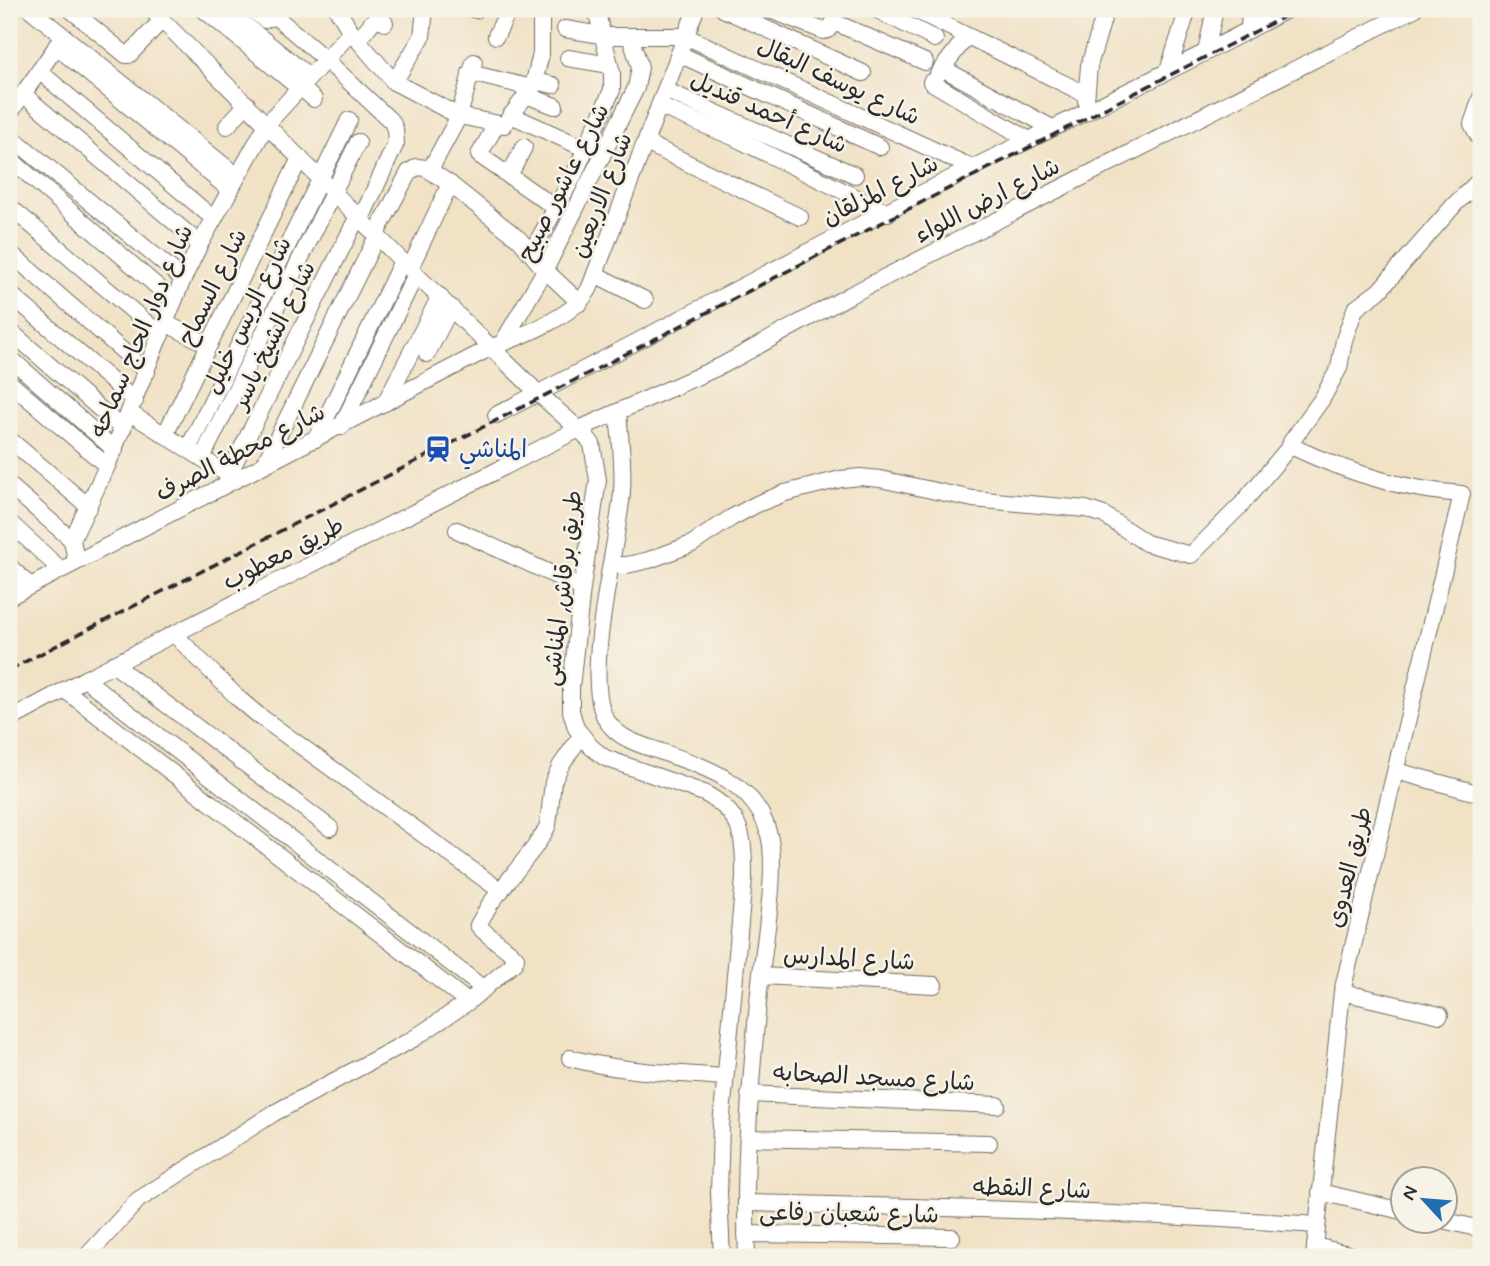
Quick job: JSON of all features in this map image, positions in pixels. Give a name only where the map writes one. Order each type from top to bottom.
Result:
[{"type":"street","points":[[30,9],[60,41],[233,183]]},
{"type":"street","points":[[69,9],[126,55],[129,55],[156,14]]},
{"type":"street","points":[[203,9],[303,84]]},
{"type":"street","points":[[225,9],[303,84],[314,99]]},
{"type":"street","name":"شارع الشيخ ياسر","points":[[232,476],[396,143],[392,122],[326,60],[275,16],[265,20],[251,9]]},
{"type":"street","points":[[337,9],[355,36],[393,81],[459,116],[496,125],[504,125],[531,88],[541,54],[541,9]]},
{"type":"street","points":[[375,106],[422,37],[425,9]]},
{"type":"street","points":[[496,36],[509,9]]},
{"type":"street","points":[[531,253],[586,149],[612,90],[610,65],[596,9]]},
{"type":"street","name":"شارع الاربعين","points":[[580,303],[586,296],[595,274],[696,9]]},
{"type":"street","points":[[723,9],[863,74]]},
{"type":"street","points":[[768,9],[824,32],[834,22],[926,75],[1028,140]]},
{"type":"street","points":[[875,9],[940,32],[967,36],[1085,94]]},
{"type":"street","points":[[913,9],[940,32]]},
{"type":"street","points":[[1087,111],[1085,94],[1088,66],[1106,9]]},
{"type":"street","points":[[1168,71],[1188,9]]},
{"type":"street","points":[[1206,52],[1215,9]]},
{"type":"street","points":[[1249,30],[1250,9]]},
{"type":"street","name":"شارع المزلقان","points":[[496,415],[743,285],[1288,9]]},
{"type":"street","name":"شارع ارض اللواء","points":[[579,424],[614,414],[723,365],[850,295],[1414,9]]},
{"type":"street","name":"طريق برقاش, المناشى","points":[[156,14],[409,268],[497,345],[553,407],[579,424],[592,444],[598,480],[571,687],[571,711],[581,736]]},
{"type":"street","name":"شارع دوار الحاج سماحه","points":[[72,540],[123,429],[183,279],[267,124],[326,60],[374,20],[385,23]]},
{"type":"street","points":[[565,30],[602,36],[685,36]]},
{"type":"street","points":[[926,75],[940,32]]},
{"type":"street","name":"شارع عاشور صبيح","points":[[497,345],[545,270],[636,88],[640,67],[630,36]]},
{"type":"street","name":"شارع يوسف البقال","points":[[685,36],[973,168]]},
{"type":"street","points":[[926,75],[942,68],[967,36]]},
{"type":"street","points":[[9,114],[60,41]]},
{"type":"street","points":[[679,54],[880,147]]},
{"type":"street","points":[[568,58],[610,65]]},
{"type":"street","points":[[429,170],[459,116],[472,67],[531,88],[555,106]]},
{"type":"street","points":[[942,68],[1052,128]]},
{"type":"street","points":[[39,71],[214,219]]},
{"type":"street","points":[[531,88],[553,85]]},
{"type":"street","name":"شارع أحمد قنديل","points":[[665,90],[855,176]]},
{"type":"street","points":[[23,94],[200,244]]},
{"type":"street","points":[[1481,97],[1472,124],[1481,141]]},
{"type":"street","points":[[227,126],[247,104]]},
{"type":"street","points":[[659,106],[733,137],[888,213]]},
{"type":"street","points":[[511,115],[586,149]]},
{"type":"street","points":[[195,454],[349,120]]},
{"type":"street","points":[[496,125],[479,155],[555,208]]},
{"type":"street","points":[[9,135],[183,279]]},
{"type":"street","name":"شارع الريس خليل","points":[[195,454],[358,142]]},
{"type":"street","points":[[646,143],[800,217]]},
{"type":"street","points":[[509,176],[524,147]]},
{"type":"street","points":[[9,158],[174,301]]},
{"type":"street","name":"شارع السماح","points":[[165,435],[300,158]]},
{"type":"street","points":[[120,176],[133,160]]},
{"type":"street","points":[[265,463],[409,172],[421,167],[450,184],[519,239],[545,270],[580,303],[539,327],[497,345]]},
{"type":"street","points":[[611,565],[638,563],[692,544],[731,518],[785,493],[860,477],[973,499],[1086,509],[1104,516],[1146,543],[1191,555],[1241,505],[1291,445],[1292,439],[1322,399],[1339,368],[1344,340],[1355,309],[1379,291],[1480,177]]},
{"type":"street","points":[[316,439],[409,268],[450,184]]},
{"type":"street","points":[[9,206],[163,329],[209,345]]},
{"type":"street","points":[[9,252],[147,372]]},
{"type":"street","points":[[341,426],[409,268]]},
{"type":"street","points":[[595,274],[645,300]]},
{"type":"street","points":[[9,293],[165,435],[232,476]]},
{"type":"street","points":[[426,354],[445,302]]},
{"type":"street","points":[[385,402],[445,302]]},
{"type":"street","points":[[9,330],[123,429]]},
{"type":"street","name":"شارع محطة الصرف","points":[[9,597],[232,476],[316,439],[497,345]]},
{"type":"street","points":[[9,357],[114,450]]},
{"type":"street","points":[[9,382],[107,466]]},
{"type":"street","name":"طريق برقاش, المناشى","points":[[614,414],[623,469],[622,494],[601,627],[598,684],[600,703],[607,721],[620,734],[636,744],[704,766],[726,777],[745,793],[760,812],[770,835],[771,880],[749,1094],[747,1257]]},
{"type":"street","name":"طريق معطوب","points":[[9,720],[579,424]]},
{"type":"street","points":[[9,439],[89,507]]},
{"type":"street","name":"طريق العدوى","points":[[1291,445],[1328,463],[1358,473],[1431,490],[1462,494],[1342,992],[1314,1252]]},
{"type":"street","points":[[9,485],[72,540],[76,561]]},
{"type":"street","points":[[9,522],[61,569]]},
{"type":"street","points":[[457,530],[582,588]]},
{"type":"street","points":[[9,566],[30,586]]},
{"type":"street","points":[[174,634],[258,715],[501,891]]},
{"type":"street","points":[[113,664],[330,828]]},
{"type":"street","points":[[85,679],[484,989]]},
{"type":"street","points":[[65,690],[468,1002]]},
{"type":"street","points":[[86,1257],[134,1203],[157,1187],[274,1113],[413,1039],[468,1002],[514,962],[516,958],[478,925],[544,833],[548,825],[553,782],[581,736],[604,758],[704,793],[719,801],[740,827],[744,844],[744,879],[720,1149],[722,1257]]},
{"type":"street","points":[[1396,771],[1481,794]]},
{"type":"street","points":[[744,879],[771,880]]},
{"type":"street","name":"شارع المدارس","points":[[761,976],[934,985]]},
{"type":"street","points":[[1342,992],[1440,1014]]},
{"type":"street","points":[[570,1058],[614,1068],[725,1077]]},
{"type":"street","name":"شارع مسجد الصحابه","points":[[749,1094],[997,1105]]},
{"type":"street","points":[[748,1138],[989,1143]]},
{"type":"street","points":[[1320,1192],[1388,1208]]},
{"type":"street","name":"شارع النقطه","points":[[746,1203],[1207,1217],[1317,1225]]},
{"type":"street","points":[[1458,1224],[1481,1229]]},
{"type":"street","name":"شارع شعبان رفاعى","points":[[746,1234],[952,1237]]},
{"type":"street","points":[[1314,1252],[1360,1257]]},
{"type":"railway","points":[[9,670],[1299,9]]},
{"type":"place","name":"المناشي","points":[[438,449]]}]
